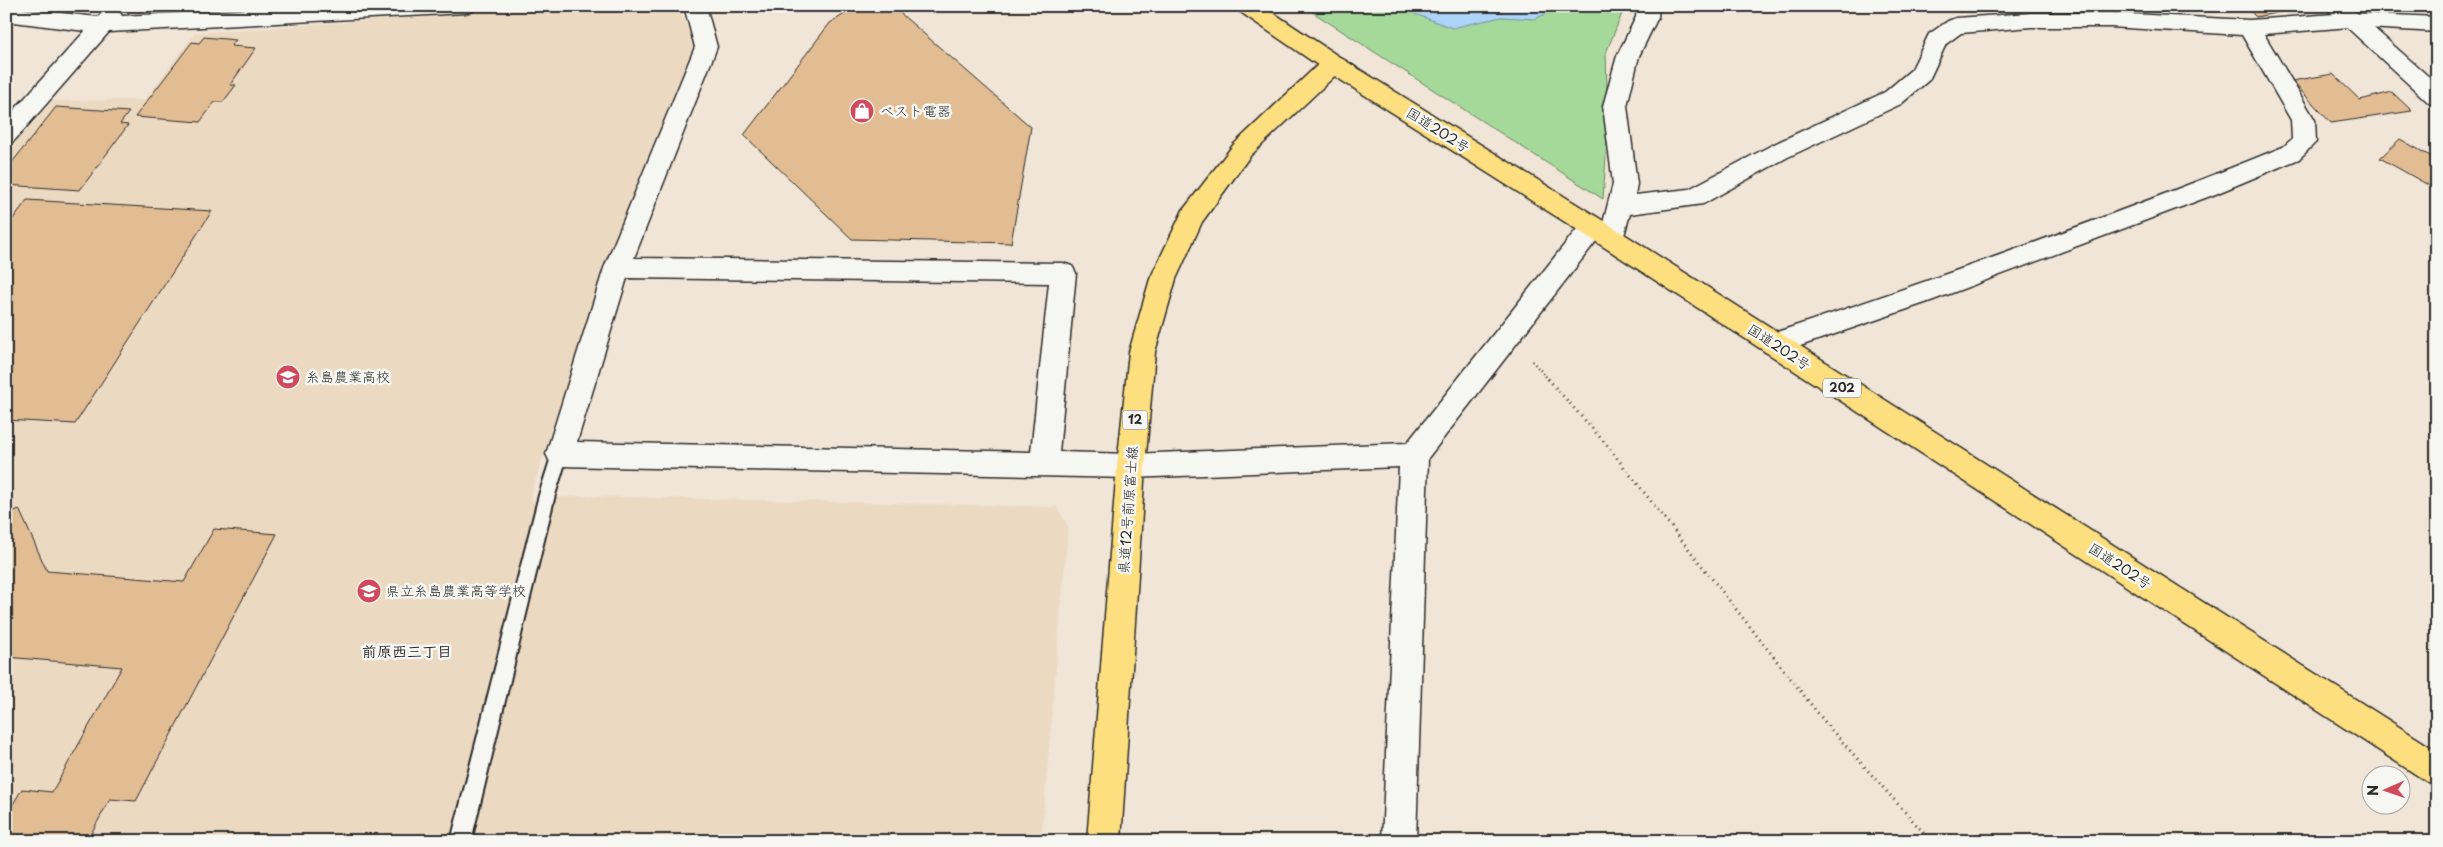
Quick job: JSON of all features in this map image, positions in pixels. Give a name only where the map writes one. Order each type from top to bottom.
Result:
[{"type":"main road","name":"国道202号","points":[[1247,6],[1333,64],[1602,233],[2437,770]]},
{"type":"main road","name":"県道12号前原富士線","points":[[1104,841],[1131,466],[1142,352],[1163,279],[1192,217],[1242,150],[1333,64]]},
{"type":"street","points":[[6,135],[101,25],[120,6]]},
{"type":"street","points":[[6,14],[101,25],[465,6]]},
{"type":"street","points":[[695,6],[706,47],[618,268],[560,454],[1131,466],[1414,455]]},
{"type":"street","points":[[1399,841],[1414,455],[1507,334],[1602,233],[1620,206],[1625,184],[1615,106],[1628,56],[1647,17],[1648,6]]},
{"type":"street","points":[[1620,206],[1694,198],[1780,151],[1893,98],[1921,74],[1937,39],[1956,26],[2031,20],[2110,20],[2249,28],[2342,13],[2379,20],[2437,24]]},
{"type":"street","points":[[2342,13],[2437,97]]},
{"type":"street","points":[[1774,344],[2023,257],[2291,154],[2304,142],[2303,120],[2249,28]]},
{"type":"street","points":[[618,268],[1063,273],[1044,464]]},
{"type":"lane","points":[[461,841],[547,496],[560,454]]},
{"type":"path","points":[[1507,334],[1606,444],[1828,726],[1931,841]]},
{"type":"shaded area","name":"糸島農業高校","points":[[573,6],[678,6],[695,45],[607,258],[529,500],[579,496],[1057,507],[1068,527],[1041,841],[6,841],[6,153],[53,101],[145,100],[195,33]]},
{"type":"green space","points":[[1303,6],[1625,6],[1606,53],[1608,128],[1603,199]]},
{"type":"water","points":[[1394,6],[1561,6],[1535,19],[1501,17],[1452,28]]},
{"type":"building","points":[[858,6],[892,6],[1031,127],[1011,243],[852,239],[744,135],[830,23]]},
{"type":"building","points":[[2245,6],[2303,6],[2304,7],[2256,17]]},
{"type":"building","points":[[204,37],[236,40],[231,46],[256,48],[230,85],[236,85],[223,102],[215,102],[200,122],[135,117],[192,42],[199,43]]},
{"type":"building","points":[[2333,74],[2360,100],[2392,92],[2412,111],[2331,123],[2292,81]]},
{"type":"building","points":[[56,107],[129,112],[120,124],[128,125],[80,190],[6,185],[6,170]]},
{"type":"building","points":[[2400,139],[2437,160],[2437,190],[2380,158]]},
{"type":"building","points":[[27,200],[212,211],[75,424],[6,420],[6,228]]},
{"type":"building","points":[[19,509],[47,571],[184,582],[214,529],[277,534],[136,801],[110,799],[87,841],[6,841],[6,816],[22,789],[52,792],[122,667],[6,657],[6,515]]},
{"type":"railway","points":[[2423,6],[2437,20]]},
{"type":"place","name":"ベスト電器","points":[[862,111]]},
{"type":"place","name":"糸島農業高校","points":[[288,377]]},
{"type":"place","name":"県立糸島農業高等学校","points":[[369,591]]},
{"type":"district","name":"前原西三丁目","points":[[407,652]]}]
